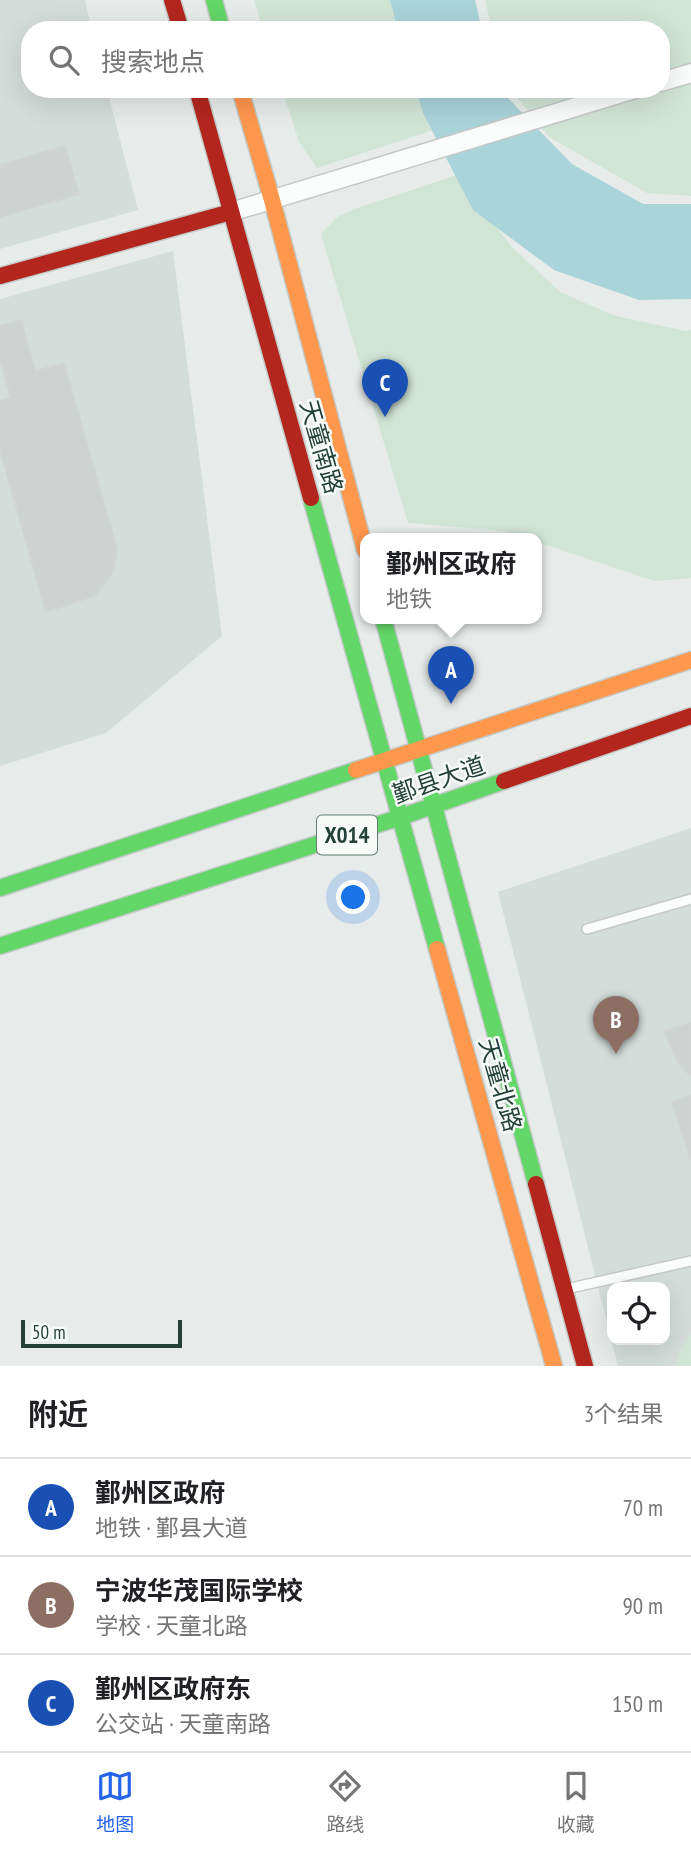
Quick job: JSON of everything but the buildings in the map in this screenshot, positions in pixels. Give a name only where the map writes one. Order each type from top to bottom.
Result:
[{"type":"main road","points":[[172,0],[178,21]]},
{"type":"main road","points":[[214,0],[220,21]]},
{"type":"main road","name":"天童南路","points":[[199,98],[401,817]]},
{"type":"main road","points":[[243,98],[360,533]]},
{"type":"main road","points":[[0,276],[231,212]]},
{"type":"main road","points":[[385,624],[433,806],[550,1292],[585,1366]]},
{"type":"main road","name":"鄞县大道","points":[[0,888],[691,660]]},
{"type":"main road","name":"鄞县大道","points":[[0,946],[401,817],[691,716]]},
{"type":"main road","name":"天童北路","points":[[401,817],[550,1292],[554,1366]]},
{"type":"street","points":[[670,79],[691,73]]},
{"type":"street","points":[[231,212],[605,98]]},
{"type":"lane","points":[[587,929],[691,899]]},
{"type":"lane","points":[[550,1292],[691,1261]]},
{"type":"shaded area","points":[[0,0],[85,0],[90,21],[21,21],[21,98],[109,98],[138,210],[0,249]]},
{"type":"shaded area","points":[[173,251],[222,636],[106,733],[0,766],[0,299]]},
{"type":"shaded area","points":[[691,828],[691,1366],[618,1366],[613,1345],[670,1345],[670,1282],[607,1282],[607,1323],[498,892]]},
{"type":"green space","points":[[254,0],[398,0],[405,21],[260,21]]},
{"type":"green space","points":[[485,0],[691,0],[691,196],[647,193],[549,137],[517,98],[670,98],[670,21],[490,21]]},
{"type":"green space","points":[[285,98],[430,98],[440,128],[317,168],[299,142]]},
{"type":"green space","points":[[457,175],[512,247],[560,292],[616,316],[691,330],[691,578],[654,581],[542,544],[542,533],[509,533],[408,523],[321,234],[337,217]]},
{"type":"green space","points":[[691,1334],[691,1366],[675,1366],[681,1348]]},
{"type":"water","points":[[390,0],[475,0],[480,21],[396,21]]},
{"type":"water","points":[[419,98],[508,98],[572,164],[643,204],[691,204],[691,299],[639,300],[554,270],[473,210],[423,113]]},
{"type":"traffic: fast","points":[[214,0],[220,21]]},
{"type":"traffic: fast","points":[[311,498],[437,949]]},
{"type":"traffic: fast","points":[[385,624],[536,1184]]},
{"type":"traffic: fast","points":[[0,888],[356,770]]},
{"type":"traffic: fast","points":[[0,946],[401,817],[504,781]]},
{"type":"traffic: slow","points":[[243,98],[360,533]]},
{"type":"traffic: slow","points":[[356,770],[691,660]]},
{"type":"traffic: slow","points":[[437,949],[554,1366]]},
{"type":"traffic: jam","points":[[172,0],[178,21]]},
{"type":"traffic: jam","points":[[200,98],[311,498]]},
{"type":"traffic: jam","points":[[0,276],[231,212]]},
{"type":"traffic: jam","points":[[504,781],[691,716]]},
{"type":"traffic: jam","points":[[536,1184],[585,1366]]},
{"type":"place","name":"鄞州区政府东","points":[[385,417]]},
{"type":"place","name":"鄞州区政府","points":[[451,704]]},
{"type":"place","name":"宁波华茂国际学校","points":[[616,1054]]}]
